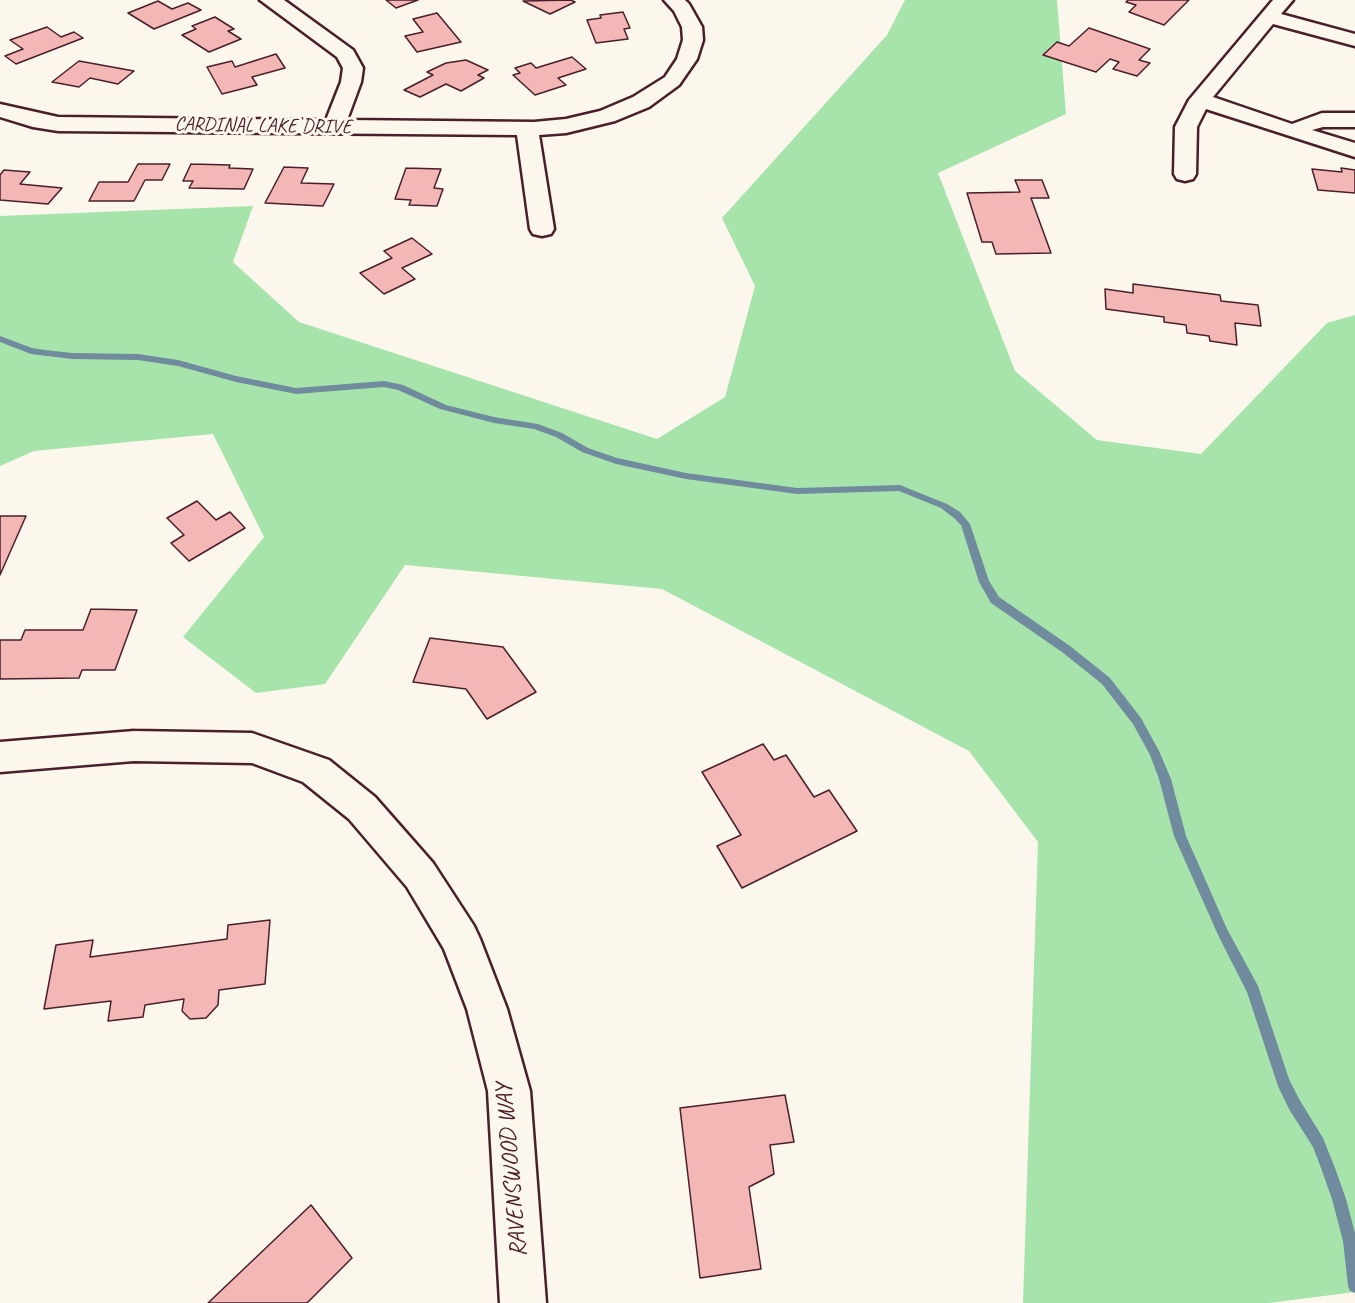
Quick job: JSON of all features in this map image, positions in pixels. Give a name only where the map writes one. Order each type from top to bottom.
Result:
[{"type":"street","points":[[270,0],[292,13],[346,54],[353,68],[351,82],[334,127]]},
{"type":"street","name":"CARDINAL LAKE DRIVE","points":[[0,110],[33,120],[58,123],[527,129],[566,126],[607,116],[641,102],[672,81],[687,60],[693,40],[692,27],[682,8],[674,0]]},
{"type":"street","points":[[1185,174],[1186,127],[1200,100],[1283,0]]},
{"type":"street","points":[[1269,17],[1355,40]]},
{"type":"street","points":[[1200,100],[1355,150]]},
{"type":"street","points":[[1298,133],[1297,130],[1305,124],[1322,120],[1355,120]]},
{"type":"street","points":[[527,129],[542,229]]},
{"type":"street","name":"RAVENSWOOD WAY","points":[[0,758],[134,746],[252,748],[316,771],[362,808],[420,875],[460,939],[487,1009],[509,1090],[523,1303]]},
{"type":"green space","points":[[905,0],[1057,0],[1066,114],[938,173],[1015,371],[1097,440],[1201,454],[1327,323],[1355,315],[1355,1292],[1269,1303],[1023,1303],[1038,842],[969,751],[662,589],[405,565],[325,684],[256,693],[183,637],[264,537],[213,434],[34,451],[0,466],[0,216],[253,206],[233,262],[299,322],[657,439],[725,397],[755,286],[722,218],[887,35]]},
{"type":"building","points":[[386,0],[418,0],[396,8]]},
{"type":"building","points":[[571,0],[575,2],[550,14],[523,1]]},
{"type":"building","points":[[1128,0],[1189,0],[1164,25],[1129,12],[1136,5],[1126,2]]},
{"type":"building","points":[[158,1],[172,9],[188,3],[201,10],[154,29],[128,13]]},
{"type":"building","points":[[623,12],[630,28],[624,29],[628,39],[596,43],[587,20],[601,18],[600,15]]},
{"type":"building","points":[[437,13],[461,42],[417,52],[405,36],[423,32],[413,19]]},
{"type":"building","points":[[215,17],[234,29],[228,31],[241,39],[209,52],[182,35],[196,29],[192,26]]},
{"type":"building","points":[[47,27],[61,37],[74,32],[83,38],[16,64],[5,56],[23,49],[10,40]]},
{"type":"building","points":[[1089,28],[1150,49],[1139,60],[1150,63],[1137,76],[1113,69],[1119,62],[1110,59],[1096,72],[1043,55],[1057,42],[1069,46]]},
{"type":"building","points":[[276,54],[285,68],[252,77],[257,85],[222,94],[207,67],[232,61],[235,67]]},
{"type":"building","points":[[572,57],[586,69],[558,78],[566,85],[535,95],[513,75],[520,73],[515,68],[531,63],[536,68]]},
{"type":"building","points":[[466,60],[488,70],[478,75],[484,78],[461,91],[446,84],[420,97],[404,90],[433,75],[427,72],[446,63]]},
{"type":"building","points":[[79,61],[134,71],[118,84],[90,78],[79,87],[52,82]]},
{"type":"building","points":[[138,164],[170,164],[162,180],[145,180],[134,201],[89,201],[99,182],[128,182]]},
{"type":"building","points":[[191,164],[230,165],[229,168],[253,169],[244,189],[189,188],[193,181],[183,181]]},
{"type":"building","points":[[284,167],[308,168],[301,183],[334,184],[323,206],[265,203]]},
{"type":"building","points":[[406,168],[441,169],[434,188],[443,189],[437,206],[409,205],[411,200],[395,199]]},
{"type":"building","points":[[1341,168],[1355,170],[1355,193],[1318,190],[1312,169],[1342,172]]},
{"type":"building","points":[[4,170],[30,172],[20,184],[62,188],[48,204],[0,200],[0,175]]},
{"type":"building","points":[[1015,180],[1042,180],[1049,198],[1031,198],[1051,253],[996,254],[992,242],[982,242],[967,193],[1020,192]]},
{"type":"building","points":[[412,238],[432,254],[402,268],[415,279],[384,294],[360,273],[392,258],[384,251]]},
{"type":"building","points":[[1133,284],[1220,295],[1221,301],[1258,305],[1261,326],[1235,323],[1237,345],[1210,341],[1209,336],[1187,333],[1186,325],[1164,322],[1164,317],[1106,309],[1105,289],[1133,293]]},
{"type":"building","points":[[197,501],[216,520],[230,512],[245,528],[189,561],[171,543],[184,535],[167,518]]},
{"type":"building","points":[[0,516],[26,516],[0,575]]},
{"type":"building","points":[[91,609],[137,610],[115,670],[82,670],[79,678],[0,679],[0,640],[21,640],[25,630],[83,630]]},
{"type":"building","points":[[430,638],[503,647],[536,692],[487,719],[466,689],[413,682]]},
{"type":"building","points":[[763,744],[774,760],[786,755],[814,797],[829,790],[857,831],[742,888],[717,846],[741,835],[702,772]]},
{"type":"building","points":[[270,920],[265,984],[219,990],[218,1005],[206,1018],[190,1019],[182,1011],[184,999],[145,1005],[143,1017],[108,1021],[111,1001],[44,1009],[56,945],[93,940],[90,957],[227,939],[228,925]]},
{"type":"building","points":[[785,1095],[794,1142],[770,1145],[774,1174],[749,1187],[761,1269],[700,1278],[680,1108]]},
{"type":"building","points":[[311,1205],[352,1258],[307,1303],[208,1303]]},
{"type":"waterway","points":[[0,339],[31,351],[45,353],[72,356],[138,357],[178,363],[236,379],[296,391],[384,384],[400,387],[443,407],[494,420],[535,426],[559,435],[585,450],[616,461],[686,476],[797,491],[900,488],[944,506],[957,515],[965,524],[984,582],[995,600],[1066,649],[1106,681],[1137,721],[1155,754],[1165,779],[1180,836],[1223,933],[1253,990],[1283,1081],[1318,1143],[1328,1168],[1350,1241],[1355,1286]]}]
